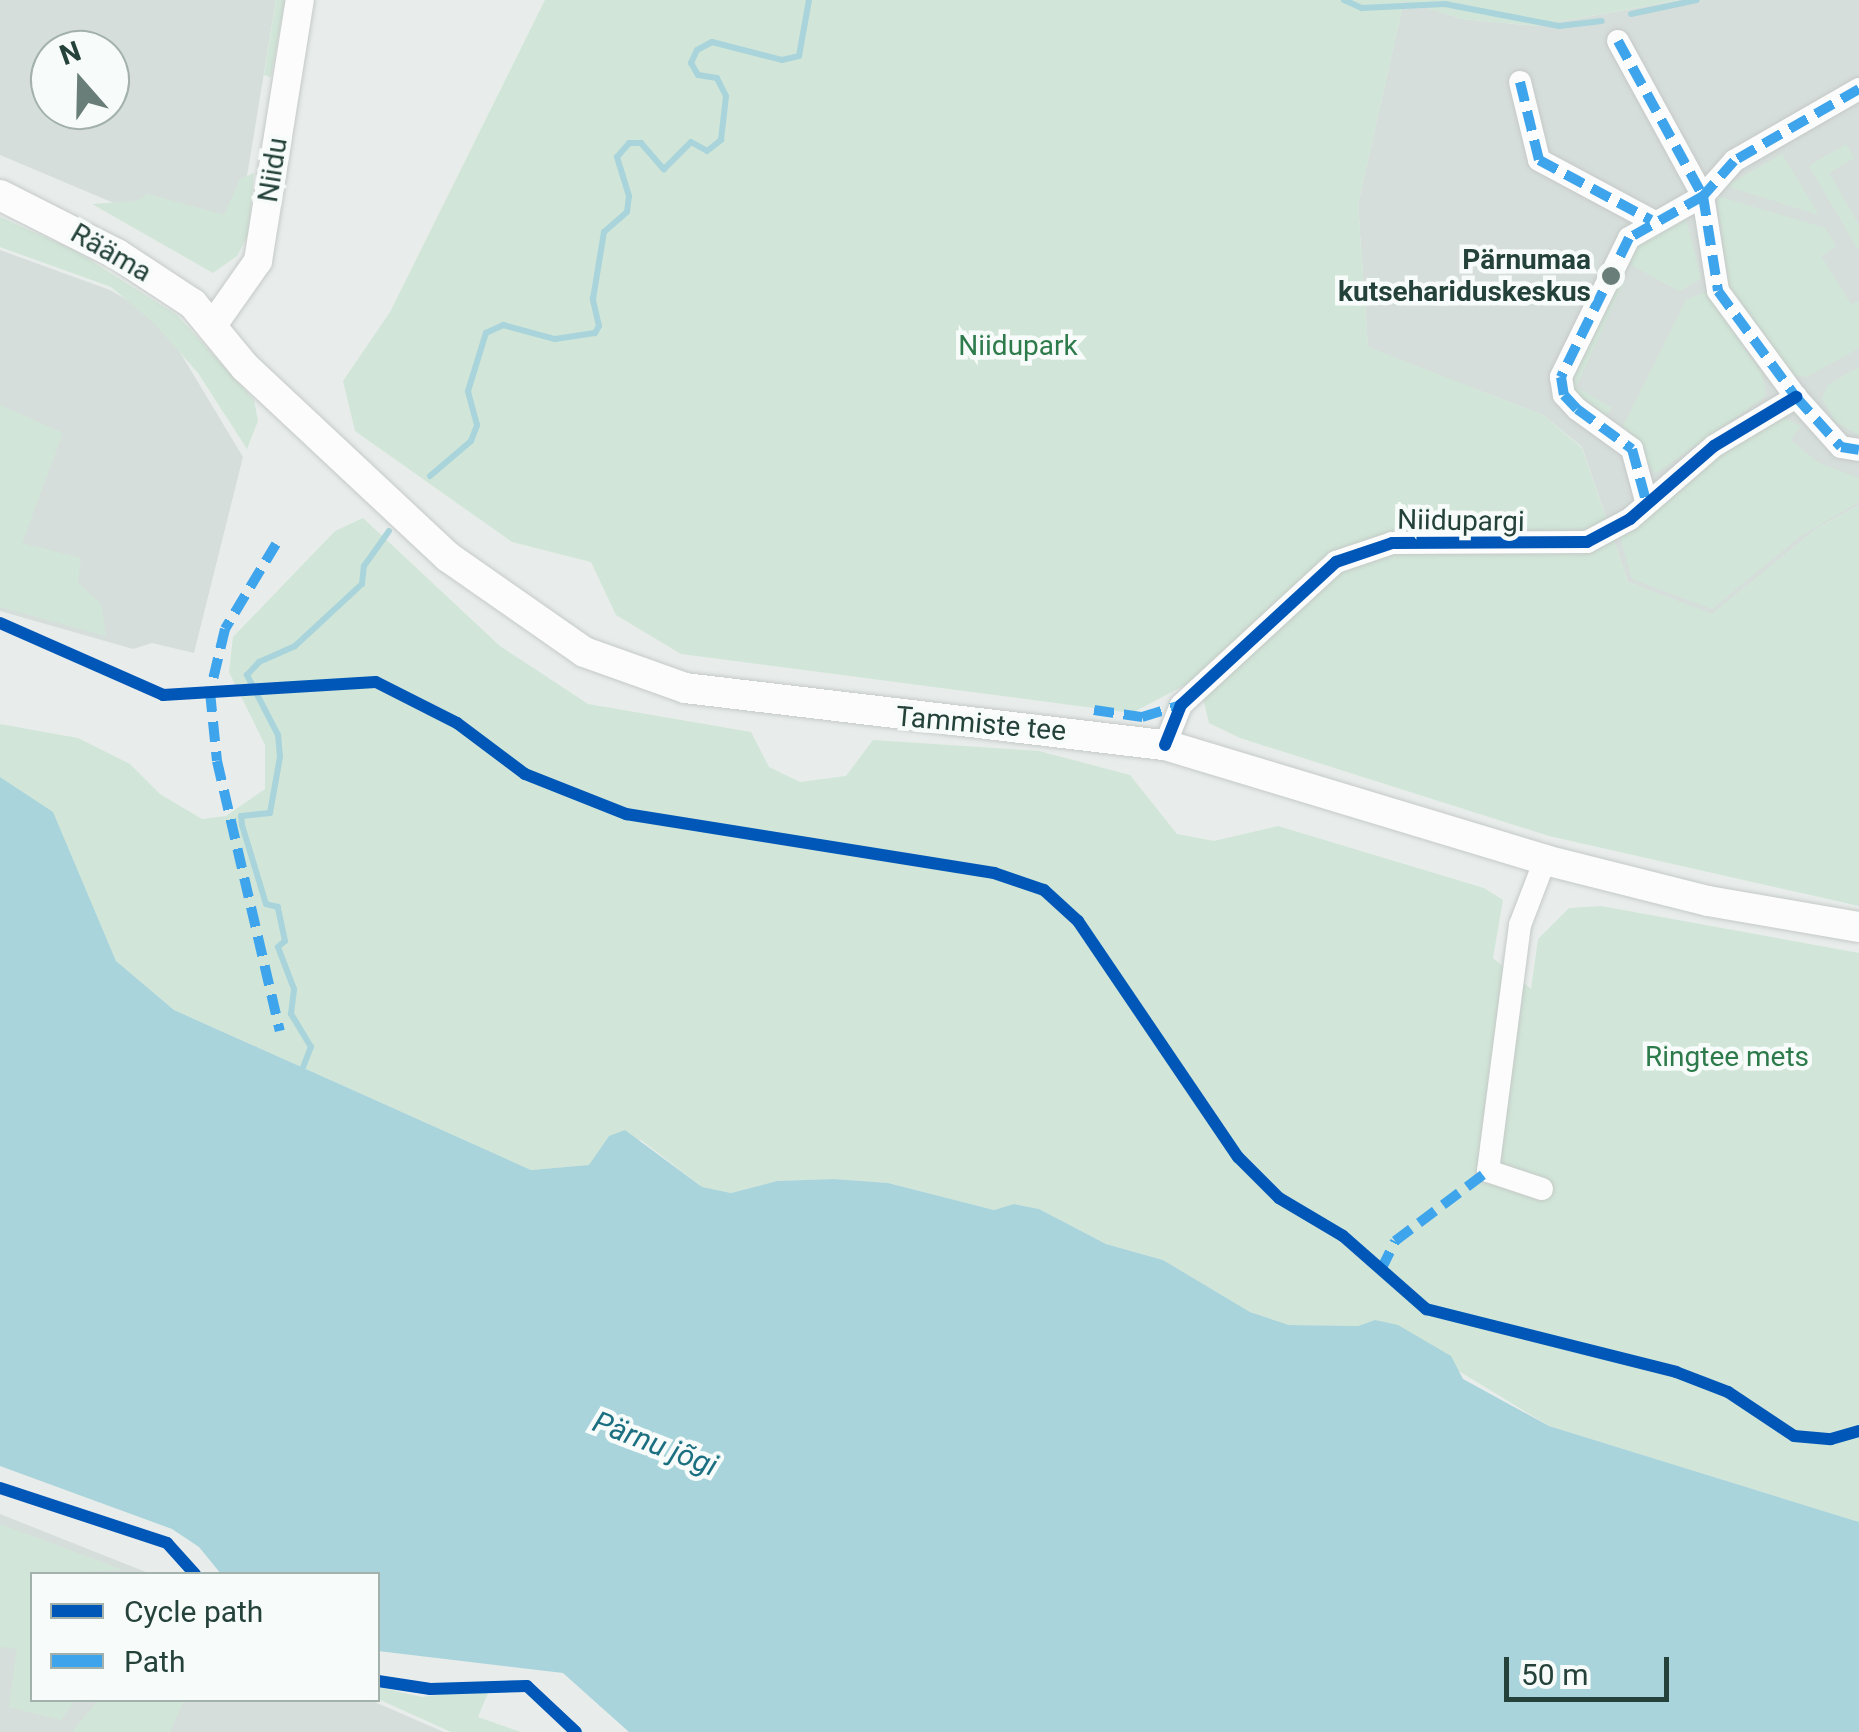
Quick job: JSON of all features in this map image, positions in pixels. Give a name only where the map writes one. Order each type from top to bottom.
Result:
[{"type":"main road","name":"Rääma","points":[[0,194],[118,254],[194,304],[212,325]]},
{"type":"main road","name":"Tammiste tee","points":[[212,325],[266,388],[448,557],[584,652],[703,691],[1164,745],[1545,860],[1708,901],[1859,927]]},
{"type":"street","name":"Niidu","points":[[212,325],[258,261],[300,0]]},
{"type":"street","points":[[1618,41],[1703,196],[1718,291],[1796,397],[1841,447],[1859,450]]},
{"type":"street","points":[[1520,82],[1539,160],[1650,220]]},
{"type":"street","points":[[1646,501],[1632,449],[1577,409],[1564,395],[1561,376],[1629,238],[1650,220],[1703,196],[1734,162],[1859,89]]},
{"type":"street","name":"Niidupargi","points":[[1164,745],[1181,706],[1313,579],[1360,550],[1392,543],[1587,542],[1630,519],[1646,501],[1714,446],[1796,397]]},
{"type":"street","points":[[1542,1189],[1488,1171],[1520,924],[1545,860]]},
{"type":"shaded area","points":[[0,0],[276,0],[236,243],[142,215],[0,155]]},
{"type":"shaded area","name":"Pärnumaa kutsehariduskeskus","points":[[1404,0],[1462,19],[1536,26],[1680,0],[1859,0],[1859,505],[1816,529],[1712,615],[1628,582],[1582,447],[1543,415],[1368,348],[1358,204]]},
{"type":"shaded area","points":[[0,250],[110,290],[160,319],[243,457],[194,653],[152,643],[133,649],[0,611]]},
{"type":"shaded area","points":[[0,1514],[146,1572],[30,1572],[30,1702],[375,1702],[444,1732],[0,1732]]},
{"type":"green space","points":[[276,0],[285,0],[271,77],[264,75]]},
{"type":"green space","name":"Niidupark","points":[[545,0],[1679,0],[1536,26],[1462,19],[1404,1],[1358,204],[1368,347],[1543,415],[1582,448],[1628,582],[1712,614],[1816,529],[1859,505],[1859,906],[1549,836],[1240,738],[1209,723],[1203,698],[1189,683],[1132,713],[681,654],[616,615],[591,562],[512,542],[355,431],[343,381],[390,312]]},
{"type":"green space","points":[[1846,144],[1854,158],[1829,173],[1859,225],[1859,251],[1809,166]]},
{"type":"green space","points":[[1782,154],[1819,215],[1726,186]]},
{"type":"green space","points":[[254,173],[248,235],[237,256],[213,273],[92,204],[137,201],[148,194],[224,215],[240,179]]},
{"type":"green space","points":[[1717,196],[1825,228],[1836,246],[1821,256],[1851,304],[1859,302],[1859,348],[1806,377],[1794,375],[1729,287]]},
{"type":"green space","points":[[1685,215],[1701,279],[1679,291],[1624,261],[1631,248]]},
{"type":"green space","points":[[0,217],[74,250],[177,315],[254,400],[258,421],[247,449],[198,373],[154,323],[111,287],[0,247]]},
{"type":"green space","points":[[1617,275],[1625,280],[1576,387],[1612,408],[1605,417],[1572,393],[1567,376]]},
{"type":"green space","points":[[1706,292],[1762,374],[1766,396],[1655,474],[1623,426],[1686,300]]},
{"type":"green space","points":[[1859,367],[1859,435],[1836,422],[1822,399],[1828,385]]},
{"type":"green space","points":[[0,405],[63,433],[22,543],[81,558],[78,583],[101,604],[106,636],[0,607]]},
{"type":"green space","points":[[1784,418],[1801,426],[1790,440],[1819,463],[1859,478],[1859,502],[1799,537],[1712,609],[1632,579],[1620,536],[1714,459]]},
{"type":"green space","name":"Ringtee mets","points":[[363,518],[500,646],[588,704],[751,732],[769,767],[800,782],[846,776],[873,740],[1039,751],[1130,775],[1177,834],[1214,841],[1278,826],[1484,888],[1503,900],[1493,958],[1531,989],[1538,939],[1569,908],[1601,906],[1859,953],[1859,1522],[1549,1426],[1375,1320],[1358,1326],[1289,1325],[1250,1312],[1163,1260],[1106,1244],[1039,1209],[1014,1204],[994,1210],[888,1183],[834,1179],[777,1181],[731,1193],[702,1187],[641,1140],[609,1136],[590,1165],[531,1170],[174,1010],[116,961],[53,813],[0,777],[0,724],[78,738],[130,764],[160,794],[202,819],[226,816],[265,789],[265,745],[229,672],[233,637],[335,531]]},
{"type":"green space","points":[[0,1524],[123,1570],[30,1572],[30,1702],[74,1702],[61,1720],[9,1707],[17,1649],[0,1647]]},
{"type":"green space","points":[[380,1687],[422,1697],[490,1688],[478,1717],[521,1732],[451,1732],[380,1700]]},
{"type":"green space","points":[[96,1702],[183,1702],[170,1732],[72,1732]]},
{"type":"water","name":"Pärnu jõgi","points":[[0,777],[53,812],[116,961],[174,1010],[531,1170],[589,1165],[609,1136],[625,1130],[702,1187],[731,1193],[777,1181],[834,1179],[888,1183],[994,1210],[1014,1204],[1039,1209],[1106,1244],[1163,1260],[1250,1312],[1289,1325],[1358,1326],[1375,1320],[1398,1325],[1451,1356],[1463,1379],[1549,1426],[1859,1522],[1859,1732],[629,1732],[563,1673],[380,1651],[380,1572],[219,1572],[199,1547],[172,1529],[0,1466]]},
{"type":"waterway","points":[[430,476],[471,441],[477,425],[468,391],[486,333],[503,325],[555,339],[595,333],[599,326],[593,299],[604,232],[627,212],[629,196],[617,157],[629,143],[641,143],[664,169],[691,142],[707,151],[721,140],[726,96],[717,78],[698,75],[691,63],[697,50],[712,42],[782,60],[799,56],[809,0]]},
{"type":"waterway","points":[[1344,0],[1362,8],[1445,4],[1559,26],[1602,21]]},
{"type":"waterway","points":[[1631,14],[1697,0]]},
{"type":"waterway","points":[[302,1070],[311,1047],[291,1014],[294,989],[278,947],[285,941],[278,907],[266,904],[242,825],[241,816],[270,813],[280,757],[278,735],[247,675],[259,662],[295,646],[362,584],[364,566],[389,531]]},
{"type":"marked path","points":[[1618,41],[1703,196],[1629,238],[1561,377],[1564,395],[1577,409],[1632,449],[1646,501]]},
{"type":"marked path","points":[[1520,82],[1539,160],[1651,220]]},
{"type":"marked path","points":[[1859,89],[1734,161],[1703,196],[1718,291],[1796,397],[1841,447],[1859,450]]},
{"type":"marked path","points":[[276,544],[225,629],[210,692],[217,761],[280,1031]]},
{"type":"marked path","points":[[1094,710],[1142,717],[1181,705]]},
{"type":"marked path","points":[[1381,1270],[1395,1241],[1488,1171]]},
{"type":"cycle path","points":[[1165,745],[1181,705],[1336,562],[1392,543],[1587,542],[1630,519],[1714,446],[1796,397]]},
{"type":"cycle path","points":[[0,623],[163,695],[376,682],[457,723],[525,774],[626,814],[994,873],[1044,890],[1078,921],[1238,1157],[1279,1198],[1343,1236],[1426,1309],[1676,1372],[1728,1392],[1794,1436],[1831,1439],[1859,1431]]},
{"type":"cycle path","points":[[0,1488],[167,1543],[193,1572]]},
{"type":"cycle path","points":[[380,1681],[430,1689],[527,1686],[576,1732]]},
{"type":"place","name":"Pärnumaa kutsehariduskeskus","points":[[1611,276]]}]
